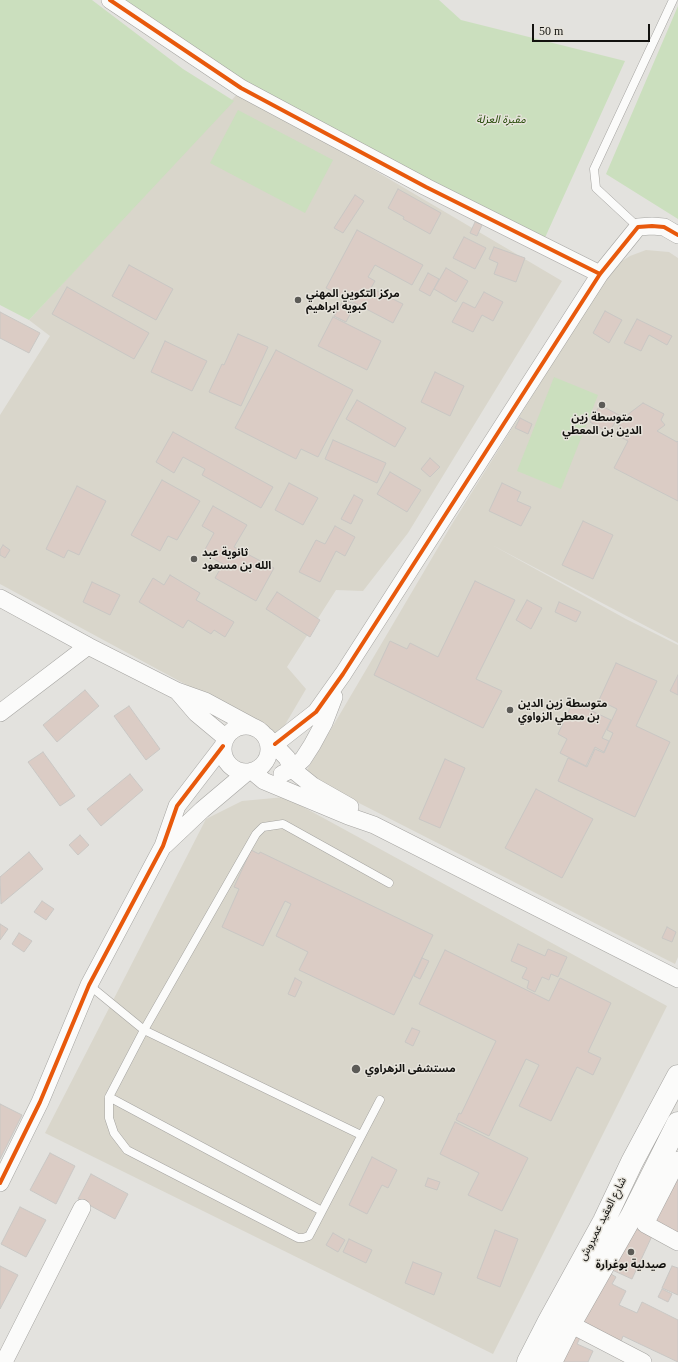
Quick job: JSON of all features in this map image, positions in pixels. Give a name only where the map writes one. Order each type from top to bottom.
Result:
[{"type":"main road","name":"شارع العقيد عميروش","points":[[528,1362],[604,1221],[632,1162],[669,1114],[678,1076]]},
{"type":"main road","name":"شارع العقيد عميروش","points":[[551,1362],[570,1324],[638,1220],[678,1123]]},
{"type":"street","points":[[110,0],[241,88],[426,187],[600,274]]},
{"type":"street","points":[[0,1183],[40,1102],[89,985],[163,846],[177,806],[235,729],[242,727],[264,735],[316,712],[600,274],[638,227],[664,227],[678,235]]},
{"type":"street","points":[[0,598],[88,646],[177,691],[205,701],[264,735],[287,758],[292,769],[313,786],[351,807],[374,825]]},
{"type":"street","points":[[0,713],[88,646]]},
{"type":"street","points":[[255,774],[292,769],[302,759],[324,723],[342,674]]},
{"type":"street","points":[[177,691],[196,714],[225,742]]},
{"type":"street","points":[[163,846],[202,810],[255,774],[259,767],[265,762],[268,755],[268,747],[264,735]]},
{"type":"street","points":[[225,742],[223,753],[229,765],[234,769],[255,774],[348,816],[374,825],[678,979]]},
{"type":"street","points":[[678,1160],[638,1220],[678,1242]]},
{"type":"street","points":[[4,1362],[82,1208]]},
{"type":"street","points":[[570,1324],[643,1362]]},
{"type":"lane","points":[[638,227],[596,188],[594,169],[673,0]]},
{"type":"lane","points":[[380,1100],[309,1236],[298,1238],[127,1150],[114,1133],[109,1118],[109,1097],[144,1030],[256,834],[263,827],[283,824],[389,883]]},
{"type":"lane","points":[[89,985],[144,1030],[361,1136]]},
{"type":"lane","points":[[109,1097],[322,1211]]},
{"type":"shaded area","points":[[240,91],[562,281],[408,533],[363,591],[336,590],[287,667],[306,689],[279,735],[0,584],[0,415],[50,336],[29,320]]},
{"type":"shaded area","name":"متوسطة زين الدين بن معطي الزواوي","points":[[646,250],[669,252],[678,258],[678,643],[492,545],[626,619],[678,645],[678,957],[675,964],[304,775],[452,524],[614,266],[630,256]]},
{"type":"shaded area","name":"مستشفى الزهراوي","points":[[285,797],[667,1006],[493,1354],[45,1133],[206,819],[242,801]]},
{"type":"green space","points":[[0,0],[92,0],[183,69],[234,101],[29,320],[0,305]]},
{"type":"green space","name":"مقبرة العزلة","points":[[120,0],[439,0],[461,20],[625,61],[543,242],[250,85]]},
{"type":"green space","points":[[678,6],[678,219],[606,174]]},
{"type":"green space","points":[[238,110],[333,160],[305,213],[210,163]]},
{"type":"green space","points":[[554,377],[598,395],[561,489],[517,471]]},
{"type":"building","points":[[398,189],[441,213],[430,234],[403,219],[404,217],[388,208]]},
{"type":"building","points":[[355,195],[364,201],[343,233],[334,228]]},
{"type":"building","points":[[475,222],[482,225],[477,236],[470,233]]},
{"type":"building","points":[[357,230],[423,265],[412,285],[375,265],[368,277],[375,281],[371,288],[403,304],[393,323],[326,288]]},
{"type":"building","points":[[464,237],[486,248],[475,269],[453,258]]},
{"type":"building","points":[[494,247],[525,258],[516,282],[494,274],[498,263],[489,259]]},
{"type":"building","points":[[129,265],[173,289],[156,320],[112,296]]},
{"type":"building","points":[[446,268],[468,281],[456,302],[434,289]]},
{"type":"building","points":[[428,273],[439,279],[430,296],[419,290]]},
{"type":"building","points":[[67,287],[149,333],[134,359],[52,314]]},
{"type":"building","points":[[484,292],[503,302],[493,321],[482,315],[473,332],[452,322],[463,302],[475,308]]},
{"type":"building","points":[[344,299],[355,305],[346,322],[334,316]]},
{"type":"building","points":[[605,311],[622,320],[609,343],[593,333]]},
{"type":"building","points":[[0,312],[40,333],[29,353],[0,338]]},
{"type":"building","points":[[333,317],[381,341],[367,370],[318,346]]},
{"type":"building","points":[[637,319],[672,336],[667,345],[649,335],[641,351],[624,343]]},
{"type":"building","points":[[238,334],[268,347],[241,406],[209,392],[222,364],[224,365]]},
{"type":"building","points":[[165,341],[207,361],[192,391],[151,372]]},
{"type":"building","points":[[276,350],[353,390],[318,457],[301,449],[296,459],[235,428]]},
{"type":"building","points":[[435,372],[464,386],[450,416],[421,402]]},
{"type":"building","points":[[357,400],[406,428],[395,447],[346,419]]},
{"type":"building","points":[[643,403],[664,414],[661,420],[665,425],[657,431],[677,442],[678,441],[678,501],[614,468],[628,441],[615,434],[623,418]]},
{"type":"building","points":[[600,405],[619,415],[609,433],[590,422]]},
{"type":"building","points":[[520,418],[532,424],[528,434],[515,428]]},
{"type":"building","points":[[173,432],[273,487],[261,508],[202,475],[205,469],[183,457],[174,473],[156,462]]},
{"type":"building","points":[[333,440],[386,463],[377,483],[325,459]]},
{"type":"building","points":[[430,458],[440,467],[430,477],[421,469]]},
{"type":"building","points":[[390,472],[421,490],[407,512],[377,494]]},
{"type":"building","points":[[162,480],[200,501],[177,540],[168,536],[160,551],[131,535]]},
{"type":"building","points":[[289,483],[318,498],[303,525],[275,510]]},
{"type":"building","points":[[502,483],[521,492],[517,501],[531,507],[521,526],[489,511]]},
{"type":"building","points":[[77,486],[106,501],[79,555],[68,550],[64,558],[46,549]]},
{"type":"building","points":[[354,495],[363,500],[351,524],[341,519]]},
{"type":"building","points":[[213,506],[247,525],[234,547],[274,568],[256,601],[215,578],[223,564],[203,553],[214,533],[202,526]]},
{"type":"building","points":[[583,521],[613,535],[593,579],[562,565]]},
{"type":"building","points":[[335,526],[355,537],[345,556],[336,551],[320,582],[299,572],[316,540],[325,544]]},
{"type":"building","points":[[3,545],[10,550],[5,558],[0,555],[0,550]]},
{"type":"building","points":[[170,575],[200,593],[196,600],[234,622],[225,637],[214,630],[211,634],[188,620],[183,628],[139,602],[153,578],[164,585]]},
{"type":"building","points":[[475,581],[515,600],[476,679],[502,691],[483,728],[374,675],[390,641],[407,649],[410,643],[438,657]]},
{"type":"building","points":[[92,582],[120,595],[110,615],[83,602]]},
{"type":"building","points":[[277,592],[320,620],[310,637],[266,609]]},
{"type":"building","points":[[527,600],[542,608],[531,629],[516,620]]},
{"type":"building","points":[[559,602],[581,612],[576,622],[555,612]]},
{"type":"building","points":[[616,663],[657,681],[636,726],[670,742],[635,817],[558,781],[568,758],[587,767],[595,749],[604,753],[613,733],[607,730],[617,709],[599,700]]},
{"type":"building","points":[[678,675],[678,695],[670,691]]},
{"type":"building","points":[[85,690],[99,706],[57,742],[43,725]]},
{"type":"building","points":[[573,702],[611,720],[602,738],[609,741],[604,752],[595,747],[586,766],[560,753],[567,739],[558,734]]},
{"type":"building","points":[[129,706],[160,749],[146,760],[114,716]]},
{"type":"building","points":[[43,752],[75,796],[60,806],[28,762]]},
{"type":"building","points":[[445,759],[465,768],[440,828],[419,819]]},
{"type":"building","points":[[130,774],[143,790],[101,826],[87,809]]},
{"type":"building","points":[[536,789],[593,819],[562,878],[505,848]]},
{"type":"building","points":[[80,835],[89,845],[78,855],[69,845]]},
{"type":"building","points":[[251,850],[259,854],[260,852],[433,935],[394,1015],[299,970],[308,952],[276,936],[291,904],[285,901],[263,946],[222,927],[239,889],[234,887]]},
{"type":"building","points":[[29,852],[43,869],[1,904],[0,877]]},
{"type":"building","points":[[42,901],[54,909],[46,920],[34,912]]},
{"type":"building","points":[[0,924],[8,929],[0,940]]},
{"type":"building","points":[[667,927],[676,932],[672,942],[662,938]]},
{"type":"building","points":[[19,933],[32,941],[24,952],[12,944]]},
{"type":"building","points":[[518,944],[545,956],[548,949],[567,957],[558,977],[551,974],[549,980],[542,977],[535,992],[527,988],[529,981],[522,978],[527,968],[511,961]]},
{"type":"building","points":[[445,950],[549,1001],[560,978],[611,1003],[588,1052],[601,1058],[593,1075],[577,1067],[551,1121],[519,1106],[539,1065],[526,1059],[489,1136],[456,1120],[459,1113],[461,1114],[496,1041],[419,1004]]},
{"type":"building","points":[[422,958],[429,961],[420,979],[414,976]]},
{"type":"building","points":[[295,978],[302,982],[295,997],[288,994]]},
{"type":"building","points":[[412,1028],[420,1031],[413,1046],[405,1042]]},
{"type":"building","points":[[0,1104],[22,1115],[0,1159]]},
{"type":"building","points":[[455,1122],[528,1158],[502,1211],[468,1195],[479,1173],[440,1154]]},
{"type":"building","points":[[50,1153],[75,1166],[56,1204],[30,1190]]},
{"type":"building","points":[[372,1157],[397,1170],[388,1188],[382,1185],[367,1214],[349,1205]]},
{"type":"building","points":[[91,1174],[128,1194],[115,1219],[78,1199]]},
{"type":"building","points":[[428,1178],[440,1182],[437,1190],[425,1186]]},
{"type":"building","points":[[674,1179],[678,1181],[678,1234],[653,1222]]},
{"type":"building","points":[[20,1207],[46,1220],[26,1257],[1,1244]]},
{"type":"building","name":"صيدلية بوغرارة","points":[[630,1225],[652,1236],[632,1279],[610,1269]]},
{"type":"building","points":[[495,1230],[518,1239],[500,1287],[477,1278]]},
{"type":"building","points":[[333,1233],[345,1240],[338,1252],[326,1245]]},
{"type":"building","points":[[349,1239],[372,1250],[366,1263],[343,1252]]},
{"type":"building","points":[[413,1262],[442,1273],[434,1295],[405,1283]]},
{"type":"building","points":[[0,1266],[18,1275],[0,1309]]},
{"type":"building","points":[[672,1266],[678,1268],[678,1295],[662,1288]]},
{"type":"building","points":[[606,1271],[616,1277],[612,1284],[626,1291],[619,1305],[637,1313],[642,1302],[678,1320],[678,1362],[623,1336],[620,1344],[580,1325]]},
{"type":"building","points":[[662,1289],[672,1294],[668,1302],[658,1297]]},
{"type":"building","points":[[575,1328],[583,1332],[577,1344],[593,1351],[588,1362],[559,1362]]},
{"type":"cycle path","points":[[110,0],[241,88],[426,187],[600,274]]},
{"type":"cycle path","points":[[275,744],[316,712],[343,674],[600,274],[638,227],[664,227],[678,235]]},
{"type":"cycle path","points":[[0,1183],[40,1102],[89,985],[163,846],[177,806],[223,746]]},
{"type":"place","name":"مركز التكوين المهني كبوية ابراهيم","points":[[298,300]]},
{"type":"place","name":"متوسطة زين الدين بن المعطي","points":[[602,405]]},
{"type":"place","name":"ثانوية عبد الله بن مسعود","points":[[194,559]]},
{"type":"place","name":"متوسطة زين الدين بن معطي الزواوي","points":[[510,710]]},
{"type":"place","name":"مستشفى الزهراوي","points":[[356,1069]]},
{"type":"place","name":"صيدلية بوغرارة","points":[[631,1252]]}]
